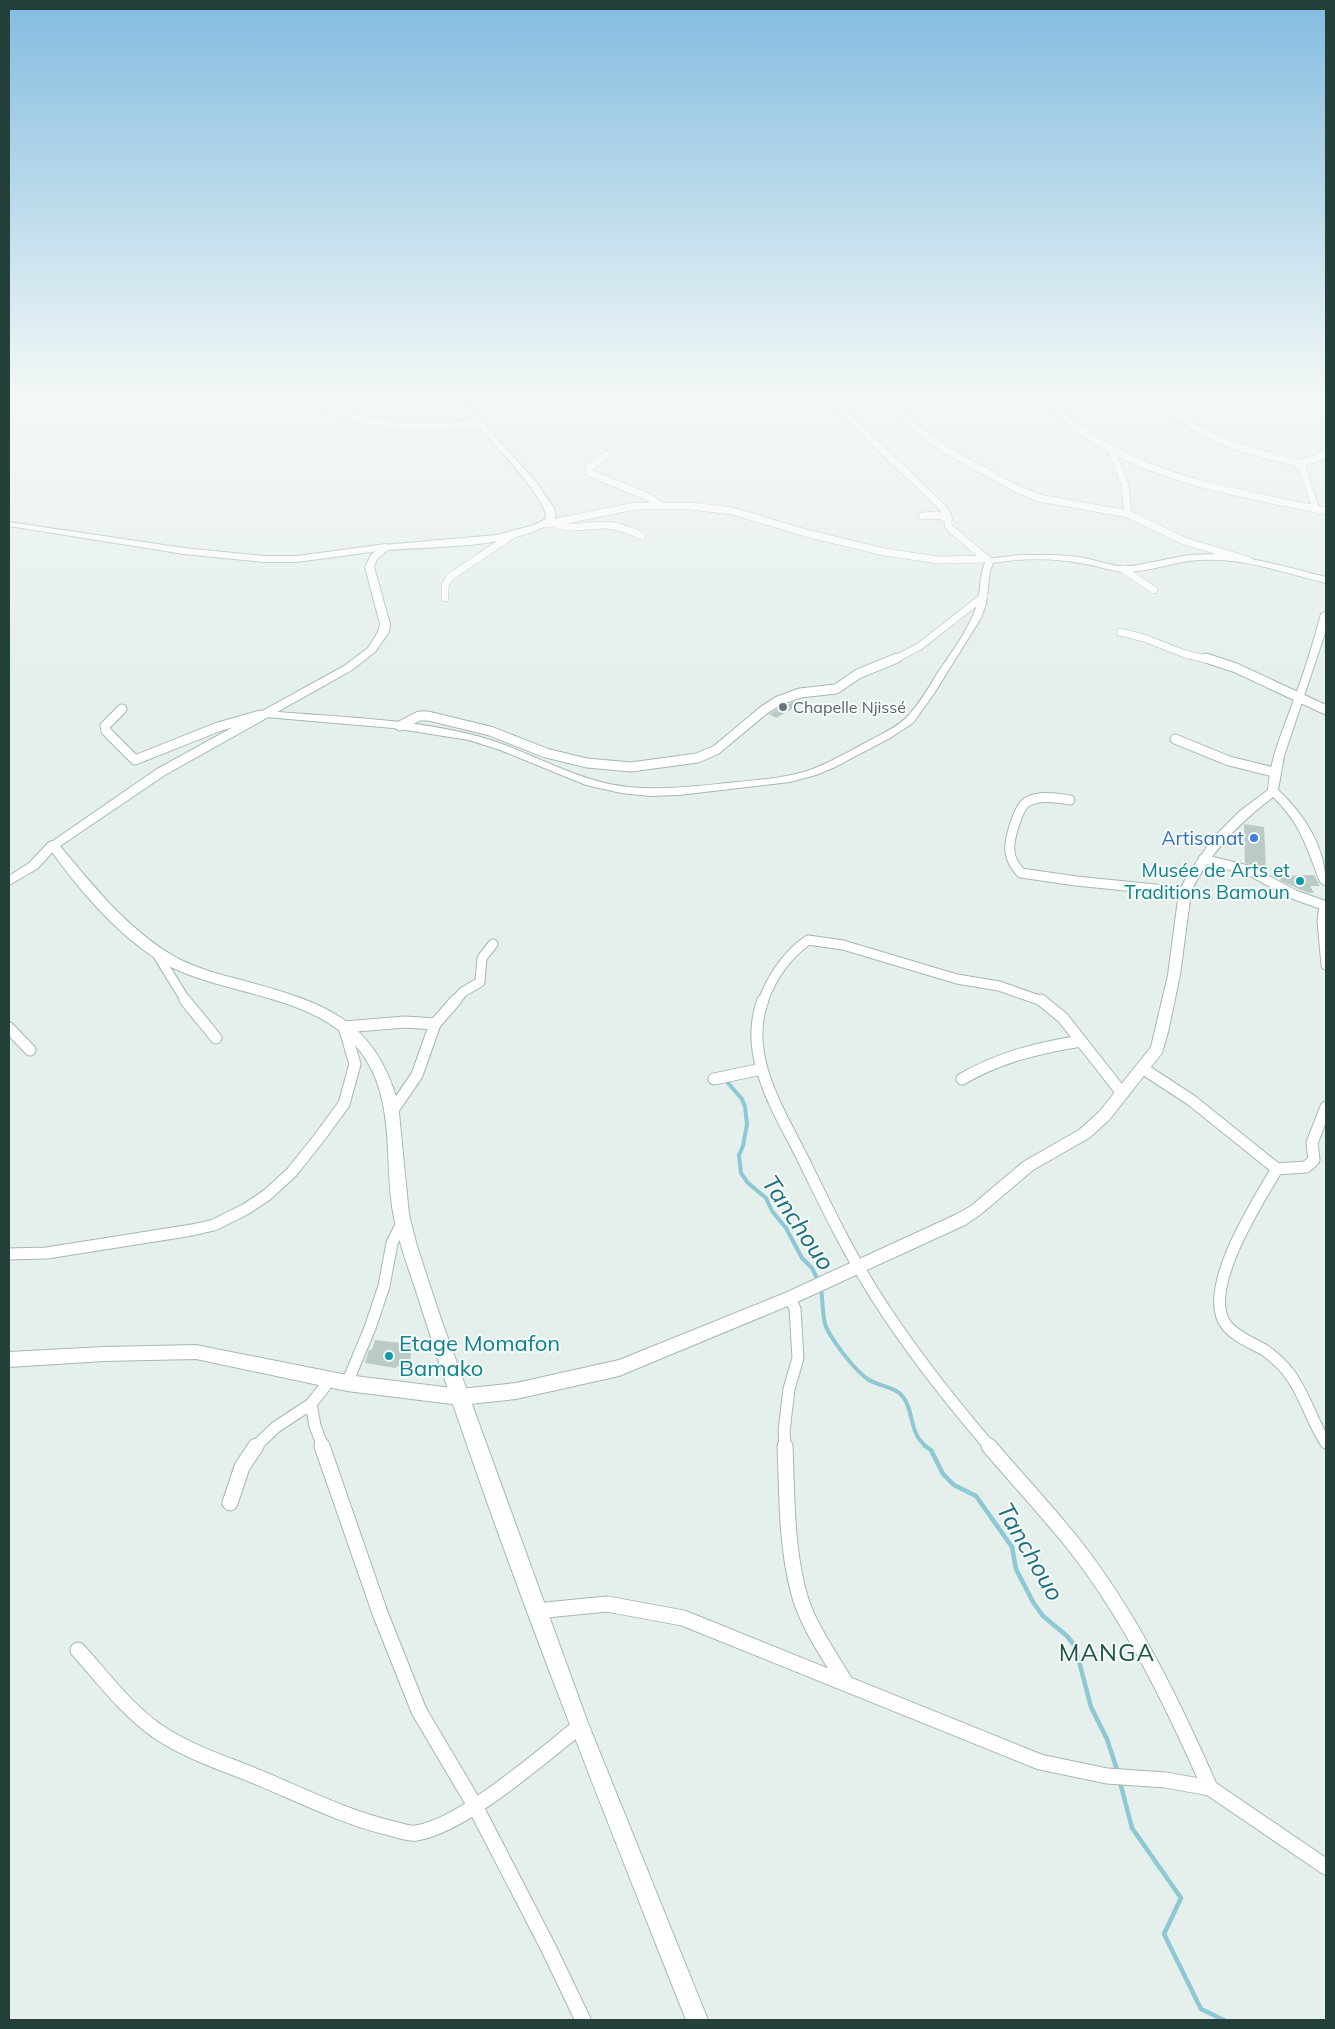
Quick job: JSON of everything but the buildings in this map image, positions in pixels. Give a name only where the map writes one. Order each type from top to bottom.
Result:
[{"type":"main road","points":[[538,493],[545,501],[551,515],[549,523],[514,534],[386,547],[372,559],[369,565],[369,571],[378,595],[385,624],[384,633],[378,644],[369,654],[348,668],[161,772],[53,845],[93,893],[123,924],[157,954],[188,969],[272,993],[302,1004],[344,1027],[367,1049],[385,1084],[393,1110],[402,1223],[460,1397],[536,1611],[697,2020]]},
{"type":"street","points":[[638,493],[660,505]]},
{"type":"street","points":[[927,493],[942,507],[949,519],[948,525],[951,529],[988,560]]},
{"type":"street","points":[[1026,493],[1039,498],[1058,502],[1128,514],[1184,541],[1326,580]]},
{"type":"street","points":[[1126,493],[1128,514]]},
{"type":"street","points":[[1237,493],[1326,512]]},
{"type":"street","points":[[1311,493],[1316,509]]},
{"type":"street","points":[[549,523],[635,506],[660,505],[728,511],[793,530],[883,551],[950,560],[1060,558],[1123,569],[1140,568],[1200,556],[1252,561]]},
{"type":"street","points":[[922,516],[937,515],[949,519]]},
{"type":"street","points":[[549,523],[570,529],[592,525],[616,526],[642,536]]},
{"type":"street","points":[[9,524],[184,551],[263,559],[297,559],[386,547]]},
{"type":"street","points":[[445,598],[445,586],[450,576],[514,534]]},
{"type":"street","points":[[122,709],[105,726],[106,730],[135,760],[218,727],[266,714],[400,726],[450,733],[500,745],[584,780],[606,787],[640,793],[729,787],[801,776],[836,762],[908,722],[918,712],[958,650],[980,610],[984,596],[988,560]]},
{"type":"street","points":[[1123,569],[1154,590]]},
{"type":"street","points":[[400,726],[419,716],[428,716],[490,731],[564,759],[612,766],[631,767],[698,758],[716,750],[764,710],[778,701],[790,696],[836,689],[858,674],[875,668],[920,646],[984,596]]},
{"type":"street","points":[[9,1360],[104,1354],[196,1352],[347,1383],[460,1397],[516,1391],[608,1372],[790,1298],[934,1233],[968,1215],[1028,1166],[1084,1134],[1104,1116],[1157,1049],[1177,957],[1185,892],[1203,860],[1217,841],[1244,814],[1273,790],[1274,772],[1283,739],[1326,620]]},
{"type":"street","points":[[1120,632],[1144,638],[1185,654],[1236,668],[1326,710]]},
{"type":"street","points":[[1175,739],[1229,761],[1274,772]]},
{"type":"street","points":[[1273,790],[1290,807],[1304,826],[1326,882]]},
{"type":"street","points":[[1070,800],[1043,798],[1032,800],[1023,806],[1008,850],[1010,857],[1021,873],[1137,888],[1185,892]]},
{"type":"street","points":[[9,881],[33,866],[53,845]]},
{"type":"street","points":[[1203,860],[1248,870],[1295,895],[1325,906],[1322,921],[1326,965]]},
{"type":"street","points":[[1122,1093],[1063,1018],[1040,999],[999,986],[957,979],[931,972],[843,945],[808,940],[796,948],[778,971],[759,1005],[756,1036],[762,1069],[769,1090],[858,1266],[895,1326],[945,1395],[1076,1547],[1119,1610],[1182,1724],[1210,1788]]},
{"type":"street","points":[[393,1110],[416,1075],[435,1024],[463,992],[480,982],[483,972],[482,958],[493,944]]},
{"type":"street","points":[[157,954],[179,992],[216,1038]]},
{"type":"street","points":[[9,1254],[47,1252],[192,1230],[214,1225],[246,1210],[267,1195],[292,1172],[344,1104],[355,1064],[344,1027],[405,1022],[435,1024]]},
{"type":"street","points":[[9,1028],[30,1050]]},
{"type":"street","points":[[962,1079],[978,1069],[1014,1053],[1081,1041]]},
{"type":"street","points":[[1142,1068],[1191,1100],[1277,1169],[1306,1167],[1314,1160],[1312,1143],[1326,1108]]},
{"type":"street","points":[[714,1079],[762,1069]]},
{"type":"street","points":[[1277,1169],[1232,1249],[1217,1303],[1224,1322],[1235,1332],[1267,1353],[1289,1374],[1307,1401],[1314,1424],[1326,1444]]},
{"type":"street","points":[[347,1383],[370,1328],[384,1286],[392,1242],[402,1223]]},
{"type":"street","points":[[790,1298],[794,1309],[798,1358],[789,1389],[784,1431],[789,1537],[798,1591],[805,1610],[816,1636],[845,1682]]},
{"type":"street","points":[[230,1503],[248,1456],[262,1439],[311,1404],[330,1380]]},
{"type":"street","points":[[311,1404],[315,1426],[402,1671],[430,1734],[474,1804],[548,1947],[583,2020]]},
{"type":"street","points":[[536,1611],[607,1604],[683,1618],[845,1682],[1013,1752],[1049,1764],[1107,1776],[1166,1780],[1210,1788],[1326,1867]]},
{"type":"street","points":[[78,1650],[142,1719],[169,1738],[210,1758],[280,1786],[334,1811],[388,1828],[416,1833],[442,1826],[528,1767],[580,1726]]},
{"type":"waterway","name":"Tanchouo","points":[[728,1083],[742,1099],[745,1107],[747,1124],[743,1146],[739,1155],[741,1173],[748,1183],[766,1198],[772,1211],[786,1228],[802,1258],[812,1268],[818,1280]]},
{"type":"waterway","name":"Tanchouo","points":[[821,1289],[825,1323],[834,1341],[863,1376],[896,1391],[903,1397],[907,1403],[914,1429],[927,1447]]},
{"type":"waterway","name":"Tanchouo","points":[[925,1446],[931,1450],[943,1474],[954,1485],[976,1496],[1012,1547],[1016,1569],[1033,1602],[1043,1616],[1067,1636],[1075,1646],[1091,1707],[1107,1739],[1118,1773]]},
{"type":"waterway","name":"Tanchouo","points":[[1120,1782],[1132,1828],[1181,1898],[1164,1934],[1201,2009],[1224,2020]]},
{"type":"place","name":"Chapelle Njissé","points":[[783,707]]},
{"type":"place","name":"Artisanat","points":[[1254,838]]},
{"type":"place","name":"Musée de Arts et Traditions Bamoun","points":[[1300,881]]},
{"type":"place","name":"Etage Momafon Bamako","points":[[389,1356]]},
{"type":"district","name":"MANGA","points":[[1107,1653]]}]
